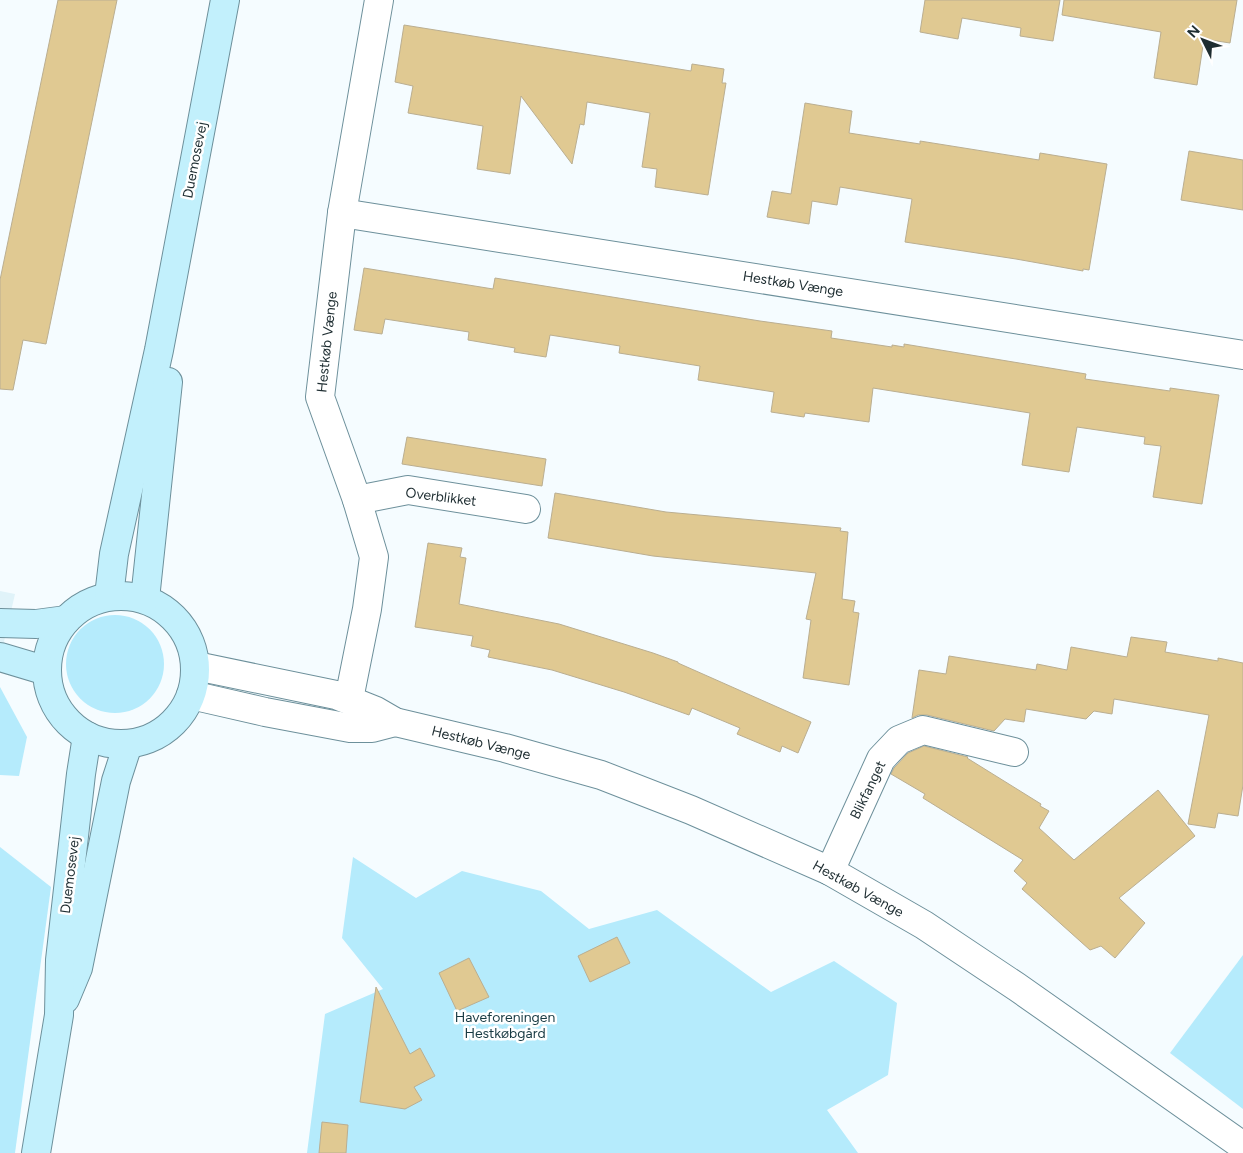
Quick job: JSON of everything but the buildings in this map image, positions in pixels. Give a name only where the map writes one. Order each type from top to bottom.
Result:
[{"type":"street","name":"Duemosevej","points":[[109,596],[114,554],[165,321],[225,0]]},
{"type":"street","name":"Hestkøb Vænge","points":[[349,700],[367,609],[374,558],[357,500],[320,397],[342,213],[379,0]]},
{"type":"street","name":"Hestkøb Vænge","points":[[342,213],[1243,355]]},
{"type":"street","name":"Duemosevej","points":[[145,599],[170,357],[165,321]]},
{"type":"street","name":"Overblikket","points":[[357,500],[408,490],[526,509]]},
{"type":"street","points":[[127,595],[145,599],[159,606],[178,621],[190,642],[196,666],[195,681],[191,695],[181,714],[167,729],[148,739],[128,744],[107,743],[87,736],[73,727],[62,716],[48,687],[48,652],[55,635],[66,620],[82,607],[95,600],[109,596],[127,595]]},
{"type":"street","points":[[0,623],[36,624],[66,620]]},
{"type":"street","points":[[0,657],[47,671]]},
{"type":"street","name":"Hestkøb Vænge","points":[[196,666],[336,695],[376,711],[395,722],[505,748],[601,776],[691,810],[830,871],[924,925],[994,971],[1243,1146]]},
{"type":"street","name":"Hestkøb Vænge","points":[[191,695],[265,712],[350,728],[372,728],[395,722]]},
{"type":"street","name":"Blikfanget","points":[[830,871],[881,758],[899,740],[923,730],[1014,752]]},
{"type":"street","name":"Duemosevej","points":[[36,1153],[59,1015],[60,960],[87,736]]},
{"type":"street","name":"Duemosevej","points":[[59,1015],[78,968],[116,781],[128,744]]},
{"type":"shaded area","points":[[0,591],[15,594],[0,659]]},
{"type":"green space","points":[[105,615],[125,615],[134,618],[150,629],[161,645],[164,654],[164,674],[161,683],[150,699],[134,710],[125,713],[105,713],[88,705],[74,691],[66,674],[66,654],[74,637],[88,623]]},
{"type":"green space","points":[[0,687],[27,737],[19,776],[0,775]]},
{"type":"green space","points":[[0,847],[51,887],[15,1153],[0,1153]]},
{"type":"green space","name":"Haveforeningen Hestkøbgård","points":[[353,857],[416,898],[462,871],[541,891],[589,929],[657,910],[771,992],[834,961],[897,1003],[888,1075],[827,1110],[858,1153],[307,1153],[325,1014],[383,989],[342,938]]},
{"type":"green space","points":[[1243,955],[1243,1109],[1170,1053]]}]
